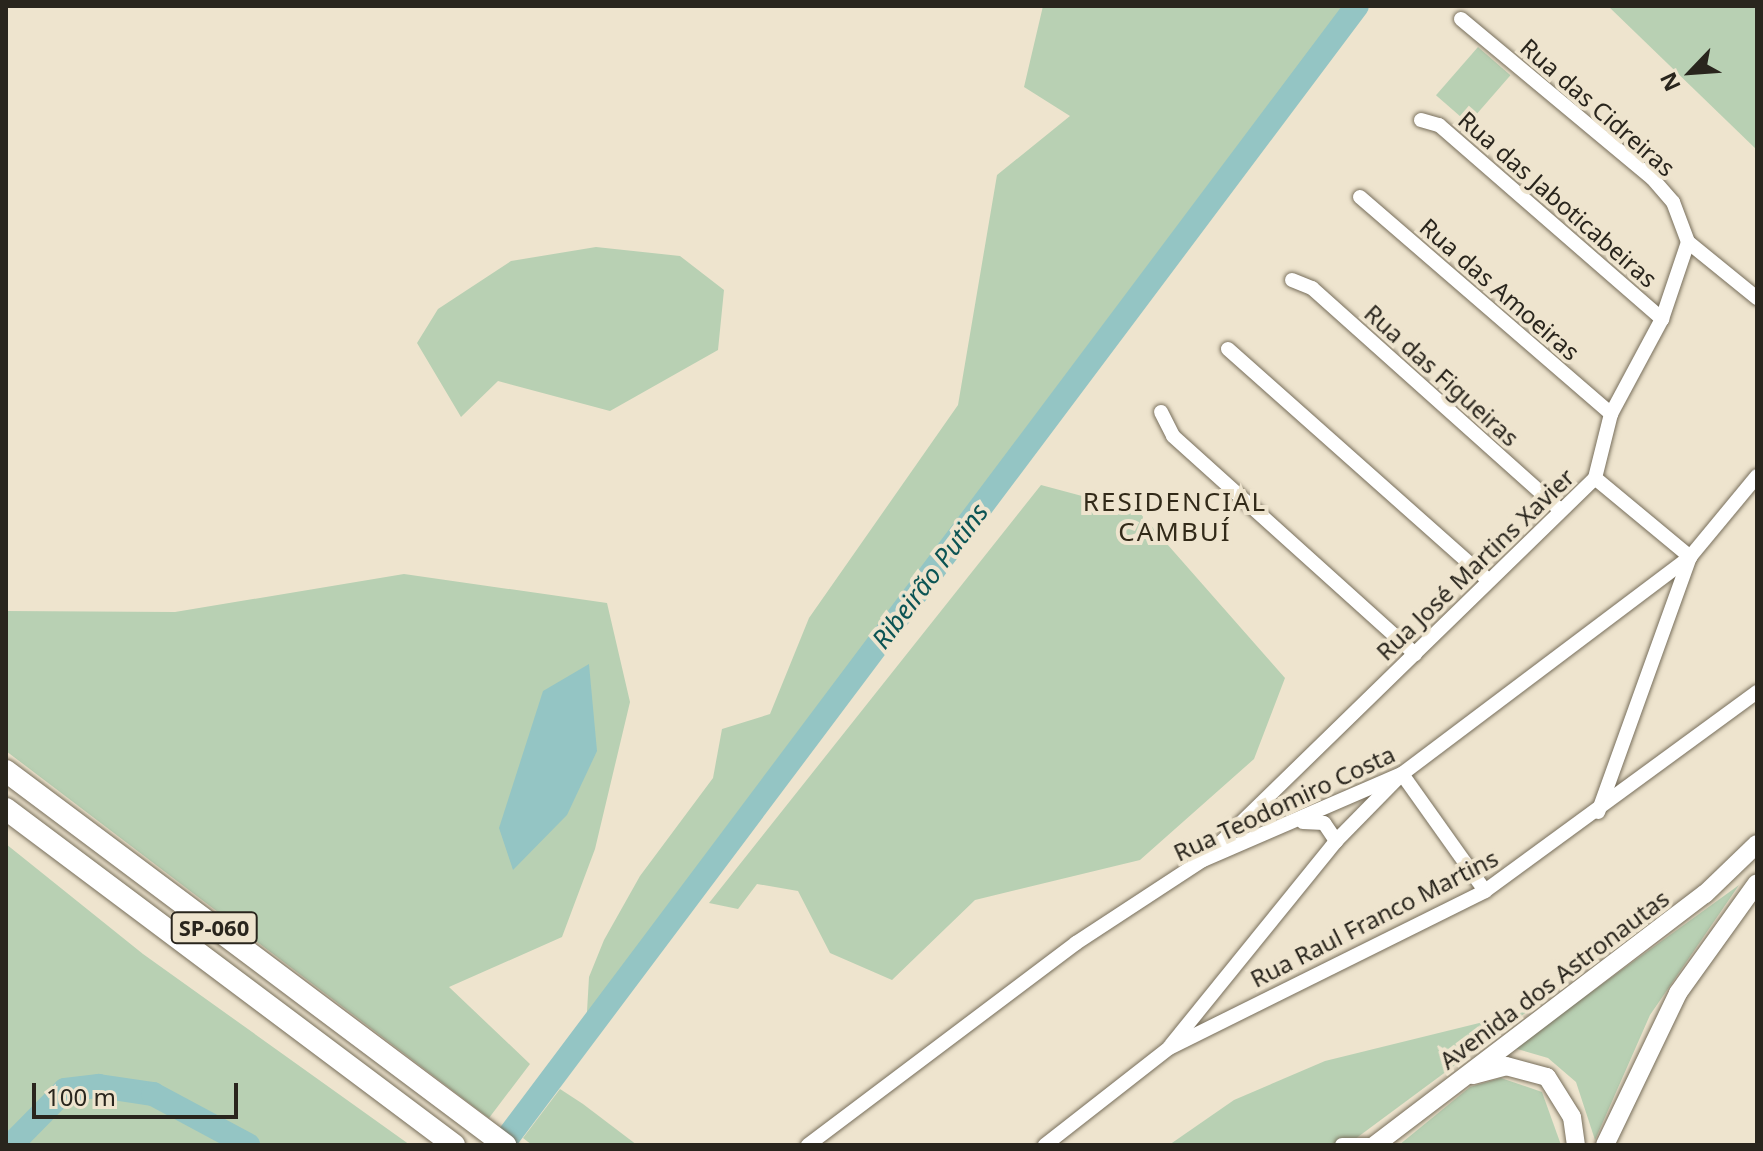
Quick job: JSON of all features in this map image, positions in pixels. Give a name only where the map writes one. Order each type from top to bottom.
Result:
[{"type":"highway","name":"SP-060","points":[[6,771],[505,1145]]},
{"type":"highway","name":"SP-060","points":[[6,809],[447,1140]]},
{"type":"main road","name":"Avenida dos Astronautas","points":[[1372,1145],[1705,894],[1757,844]]},
{"type":"main road","points":[[1605,1145],[1678,993],[1757,883]]},
{"type":"main road","points":[[1465,1077],[1506,1066],[1547,1077],[1572,1117],[1576,1145]]},
{"type":"street","name":"Rua das Cidreiras","points":[[1461,19],[1652,178],[1673,202],[1688,242]]},
{"type":"street","name":"Rua das Jaboticabeiras","points":[[1421,120],[1439,125],[1662,319]]},
{"type":"street","name":"Rua das Amoeiras","points":[[1360,197],[1611,414]]},
{"type":"street","points":[[1688,242],[1757,298]]},
{"type":"street","name":"Rua José Martins Xavier","points":[[1203,860],[1559,509],[1595,478],[1611,414],[1662,319],[1688,242]]},
{"type":"street","name":"Rua das Figueiras","points":[[1292,280],[1312,288],[1559,509]]},
{"type":"street","points":[[1228,349],[1489,581]]},
{"type":"street","points":[[1161,412],[1173,436],[1415,654]]},
{"type":"street","name":"Rua Teodomiro Costa","points":[[808,1145],[1076,943],[1203,860],[1295,823],[1402,774],[1690,557],[1757,476]]},
{"type":"street","points":[[1595,478],[1690,557],[1598,812]]},
{"type":"street","name":"Rua Raul Franco Martins","points":[[1045,1145],[1169,1048],[1485,891],[1598,812],[1757,692]]},
{"type":"street","points":[[1169,1048],[1336,841],[1402,774],[1485,891]]},
{"type":"street","points":[[1295,823],[1324,823],[1336,841]]},
{"type":"street","points":[[1342,1145],[1372,1145]]},
{"type":"green space","points":[[1043,6],[1357,6],[586,1029],[589,977],[604,940],[640,876],[713,778],[722,729],[770,714],[809,618],[958,405],[997,175],[1070,116],[1024,87]]},
{"type":"green space","points":[[1608,6],[1757,6],[1757,150]]},
{"type":"green space","points":[[1478,47],[1510,75],[1468,124],[1436,95]]},
{"type":"green space","points":[[596,247],[680,256],[724,290],[718,350],[610,411],[498,381],[461,417],[417,343],[438,309],[511,261]]},
{"type":"green space","points":[[1041,485],[1138,511],[1285,678],[1254,759],[1140,860],[975,900],[892,980],[830,953],[798,891],[757,884],[738,909],[709,903]]},
{"type":"green space","points":[[404,574],[607,603],[630,702],[595,849],[562,937],[449,987],[530,1064],[489,1118],[6,751],[6,611],[175,612]]},
{"type":"green space","points":[[6,844],[143,954],[410,1145],[6,1145]]},
{"type":"green space","points":[[1739,885],[1650,1015],[1595,1140],[1576,1082],[1548,1058],[1514,1048]]},
{"type":"green space","points":[[1528,1011],[1347,1145],[1169,1145],[1234,1100],[1325,1061]]},
{"type":"green space","points":[[1501,1078],[1542,1092],[1561,1145],[1399,1145],[1470,1087]]},
{"type":"green space","points":[[560,1089],[637,1145],[532,1145],[523,1138]]},
{"type":"water","points":[[589,664],[597,751],[567,815],[513,870],[499,828],[543,691]]},
{"type":"waterway","name":"Ribeirão Putins","points":[[502,1145],[1357,6]]},
{"type":"waterway","name":"Ribeirão Putins","points":[[11,1145],[65,1090],[99,1086],[153,1094],[248,1145]]},
{"type":"district","name":"RESIDENCIAL CAMBUÍ","points":[[1175,517]]}]
